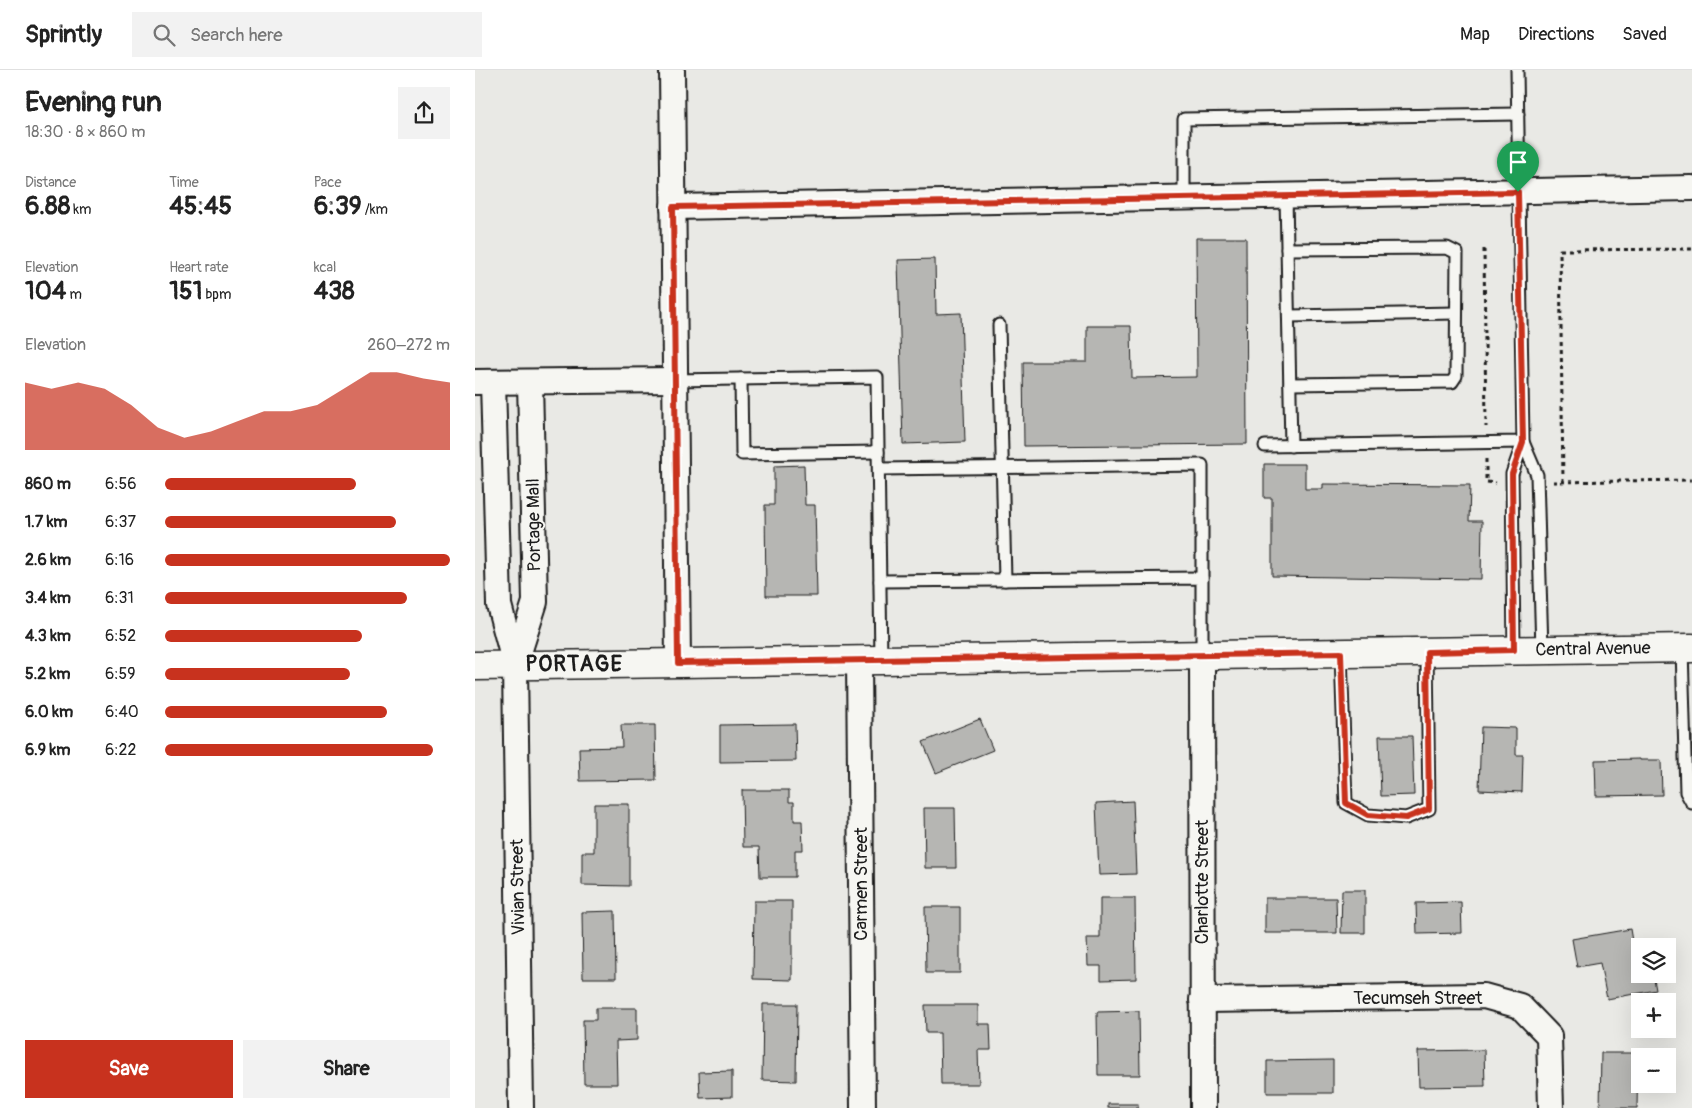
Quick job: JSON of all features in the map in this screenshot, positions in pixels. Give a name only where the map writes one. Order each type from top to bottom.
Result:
[{"type":"main road","name":"Central Avenue","points":[[475,666],[1687,648]]},
{"type":"street","points":[[672,70],[678,663]]},
{"type":"street","points":[[673,207],[1692,188]]},
{"type":"street","points":[[484,382],[674,380]]},
{"type":"street","name":"Portage Mall","points":[[484,382],[499,606],[515,666]]},
{"type":"street","name":"Portage Mall","points":[[515,666],[535,602],[530,382]]},
{"type":"street","name":"Charlotte Street","points":[[1203,655],[1203,1108]]},
{"type":"street","name":"Carmen Street","points":[[863,1108],[870,660]]},
{"type":"street","name":"Vivian Street","points":[[515,666],[521,1108]]},
{"type":"street","name":"Tecumseh Street","points":[[1202,1000],[1484,996],[1519,1006],[1549,1036],[1551,1108]]},
{"type":"lane","points":[[1514,650],[1512,474],[1523,442],[1517,70]]},
{"type":"lane","points":[[1184,198],[1184,119],[1518,114]]},
{"type":"lane","points":[[1286,196],[1291,446]]},
{"type":"lane","points":[[1287,249],[1447,248],[1457,253],[1456,376],[1451,382],[1290,384]]},
{"type":"lane","points":[[1289,316],[1456,313]]},
{"type":"lane","points":[[999,325],[1005,580]]},
{"type":"lane","points":[[674,380],[877,377],[880,581],[870,660]]},
{"type":"lane","points":[[741,379],[742,454],[878,452]]},
{"type":"lane","points":[[1265,446],[1523,442]]},
{"type":"lane","points":[[1523,442],[1537,475],[1542,650]]},
{"type":"lane","points":[[879,469],[1202,465],[1203,655]]},
{"type":"lane","points":[[880,581],[1202,578]]},
{"type":"lane","points":[[1687,648],[1686,792],[1692,803]]},
{"type":"lane","points":[[1341,653],[1346,803],[1368,815],[1406,818],[1429,809],[1427,652]]},
{"type":"path","points":[[1563,482],[1560,250],[1692,248]]},
{"type":"building","points":[[1196,238],[1246,238],[1247,444],[1024,446],[1023,362],[1087,362],[1087,326],[1131,326],[1132,378],[1197,377]]},
{"type":"building","points":[[935,259],[936,314],[961,313],[965,442],[903,444],[898,260]]},
{"type":"building","points":[[1264,464],[1305,464],[1305,489],[1323,489],[1323,484],[1470,485],[1469,521],[1482,521],[1481,579],[1272,576],[1272,498],[1264,498]]},
{"type":"building","points":[[804,465],[805,505],[815,505],[817,596],[766,596],[765,505],[774,505],[774,466]]},
{"type":"building","points":[[980,719],[993,750],[936,773],[923,742]]},
{"type":"building","points":[[795,724],[796,761],[720,762],[720,725]]},
{"type":"building","points":[[621,725],[655,725],[656,780],[580,781],[579,748],[622,747]]},
{"type":"building","points":[[1481,727],[1516,728],[1516,755],[1523,755],[1522,792],[1479,790]]},
{"type":"building","points":[[1689,731],[1692,731],[1692,781],[1689,781]]},
{"type":"building","points":[[1379,736],[1412,736],[1414,795],[1381,796]]},
{"type":"building","points":[[1595,760],[1661,760],[1662,795],[1596,796]]},
{"type":"building","points":[[742,790],[789,790],[789,802],[794,802],[794,821],[802,821],[803,850],[795,850],[795,877],[760,877],[759,847],[743,847]]},
{"type":"building","points":[[1133,801],[1136,874],[1099,875],[1096,803]]},
{"type":"building","points":[[594,804],[629,804],[629,886],[582,885],[582,852],[594,852]]},
{"type":"building","points":[[924,808],[955,808],[956,868],[925,868]]},
{"type":"building","points":[[1342,890],[1365,890],[1365,933],[1341,933]]},
{"type":"building","points":[[1100,898],[1135,898],[1136,979],[1101,980],[1101,966],[1088,966],[1087,938],[1100,938]]},
{"type":"building","points":[[1265,898],[1336,898],[1337,933],[1265,933]]},
{"type":"building","points":[[754,901],[792,901],[792,980],[753,979]]},
{"type":"building","points":[[1461,902],[1462,933],[1417,934],[1416,903]]},
{"type":"building","points":[[925,907],[960,907],[960,973],[926,973]]},
{"type":"building","points":[[615,911],[616,978],[583,978],[582,912]]},
{"type":"building","points":[[1630,929],[1631,983],[1655,983],[1656,990],[1631,993],[1631,995],[1607,999],[1600,963],[1577,967],[1572,939]]},
{"type":"building","points":[[763,1004],[797,1004],[796,1081],[762,1080]]},
{"type":"building","points":[[925,1005],[978,1005],[978,1024],[990,1024],[991,1050],[978,1050],[979,1084],[941,1084],[940,1033],[926,1033]]},
{"type":"building","points":[[596,1008],[637,1008],[637,1040],[616,1041],[617,1084],[584,1084],[583,1020],[596,1020]]},
{"type":"building","points":[[1139,1011],[1140,1075],[1098,1075],[1097,1012]]},
{"type":"building","points":[[1484,1050],[1485,1086],[1419,1087],[1418,1051]]},
{"type":"building","points":[[1601,1053],[1631,1053],[1631,1093],[1637,1093],[1637,1108],[1600,1108]]},
{"type":"building","points":[[1333,1060],[1333,1093],[1267,1093],[1267,1061]]},
{"type":"building","points":[[732,1071],[732,1097],[700,1098],[699,1072]]},
{"type":"building","points":[[1108,1104],[1138,1104],[1138,1108],[1108,1108]]},
{"type":"district","name":"PORTAGE","points":[[574,664]]},
{"type":"route","points":[[1518,192],[1523,442],[1512,474],[1514,650],[1427,652],[1429,809],[1406,818],[1368,815],[1346,803],[1341,653],[678,663],[673,207],[1518,192]]}]
